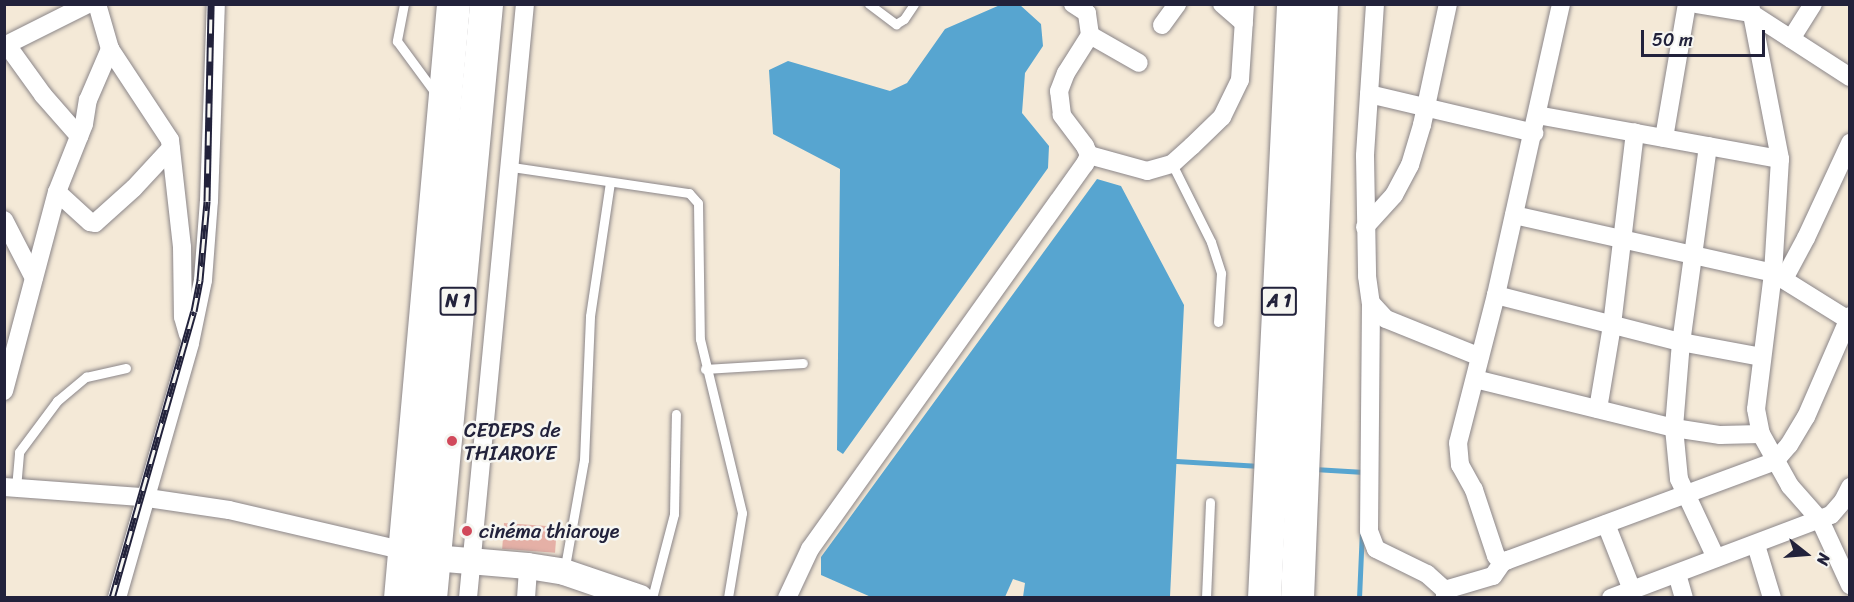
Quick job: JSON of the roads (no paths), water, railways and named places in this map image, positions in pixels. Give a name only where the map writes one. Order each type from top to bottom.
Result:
[{"type":"highway","name":"N 1","points":[[430,597],[419,555],[444,106],[453,4]]},
{"type":"highway","name":"N 1","points":[[400,597],[419,555],[486,4]]},
{"type":"highway","name":"A 1","points":[[1264,597],[1293,4]]},
{"type":"highway","name":"A 1","points":[[1297,597],[1321,4]]},
{"type":"street","points":[[79,136],[43,95],[6,46],[88,4]]},
{"type":"street","points":[[97,4],[110,49],[170,140],[182,247],[183,317],[190,343]]},
{"type":"street","points":[[117,597],[190,343],[206,260],[216,4]]},
{"type":"street","points":[[468,597],[512,167],[525,4]]},
{"type":"street","points":[[1162,25],[1177,4]]},
{"type":"street","points":[[1222,4],[1244,23]]},
{"type":"street","points":[[1089,155],[1148,171],[1172,164],[1222,117],[1240,80],[1245,4]]},
{"type":"street","points":[[1375,4],[1365,156],[1365,227],[1367,276],[1371,303],[1369,531],[1376,549],[1427,574],[1445,594],[1493,576],[1502,563],[1775,461],[1806,417],[1849,319],[1778,276],[1514,215]]},
{"type":"street","points":[[1365,227],[1394,195],[1410,165],[1448,4]]},
{"type":"street","points":[[1502,563],[1496,556],[1474,490],[1460,465],[1458,443],[1496,295],[1561,4]]},
{"type":"street","points":[[1664,138],[1687,4]]},
{"type":"street","points":[[1697,4],[1751,9],[1791,39],[1849,76]]},
{"type":"street","points":[[1791,39],[1813,4]]},
{"type":"street","points":[[1084,7],[1090,35],[1066,73],[1059,91],[1062,115],[1089,155]]},
{"type":"street","points":[[1751,9],[1780,159],[1778,276],[1762,357],[1756,409],[1761,434],[1775,461],[1790,486],[1820,520],[1849,581]]},
{"type":"street","points":[[1090,35],[1139,63]]},
{"type":"street","points":[[4,391],[8,365],[57,192],[79,136],[88,100],[110,49]]},
{"type":"street","points":[[1370,94],[1425,107],[1535,124],[1635,132],[1780,159]]},
{"type":"street","points":[[1598,410],[1612,325],[1620,238],[1635,132]]},
{"type":"street","points":[[1778,276],[1850,143]]},
{"type":"street","points":[[1708,146],[1681,342],[1674,428],[1679,479],[1716,558]]},
{"type":"street","points":[[57,192],[90,222],[95,223],[134,188],[171,148]]},
{"type":"street","points":[[787,597],[810,549],[1089,155]]},
{"type":"street","points":[[4,220],[34,278]]},
{"type":"street","points":[[1496,295],[1681,342],[1762,357]]},
{"type":"street","points":[[1371,303],[1386,319],[1480,357]]},
{"type":"street","points":[[1475,379],[1674,428],[1720,435],[1761,434]]},
{"type":"street","points":[[1611,597],[1756,545],[1831,515],[1843,501],[1850,487]]},
{"type":"street","points":[[10,488],[146,498],[229,510],[419,555],[564,572],[593,586],[640,597]]},
{"type":"street","points":[[1606,524],[1632,590]]},
{"type":"street","points":[[1756,545],[1772,597]]},
{"type":"street","points":[[526,597],[528,566]]},
{"type":"street","points":[[1677,574],[1684,597]]},
{"type":"lane","points":[[404,4],[397,41],[444,106]]},
{"type":"lane","points":[[869,4],[896,24],[904,19],[914,4]]},
{"type":"lane","points":[[1172,164],[1211,242],[1221,273],[1218,322]]},
{"type":"lane","points":[[512,167],[689,194],[698,203],[700,339],[705,369],[730,458],[742,513],[728,597]]},
{"type":"lane","points":[[564,572],[585,460],[590,316],[610,182]]},
{"type":"lane","points":[[705,369],[803,363]]},
{"type":"lane","points":[[10,488],[19,452],[57,401],[86,377],[126,368]]},
{"type":"lane","points":[[652,597],[674,513],[676,414]]},
{"type":"lane","points":[[1206,597],[1210,502]]},
{"type":"water","points":[[1000,5],[1020,5],[1041,24],[1043,46],[1025,73],[1022,113],[1049,146],[1048,168],[843,454],[837,450],[840,169],[773,134],[769,70],[788,61],[890,91],[907,83],[945,29]]},
{"type":"water","points":[[1097,179],[1121,186],[1184,305],[1170,597],[1023,597],[1025,583],[1013,579],[1005,597],[871,597],[821,575],[821,557]]},
{"type":"waterway","points":[[1176,461],[1260,466]]},
{"type":"waterway","points":[[1314,469],[1364,472],[1364,476]]},
{"type":"waterway","points":[[1359,598],[1362,530]]},
{"type":"railway","points":[[112,598],[194,311],[200,280],[207,201],[211,4]]},
{"type":"place","name":"CEDEPS de THIAROYE","points":[[452,441]]},
{"type":"place","name":"cinéma thiaroye","points":[[467,531]]}]
